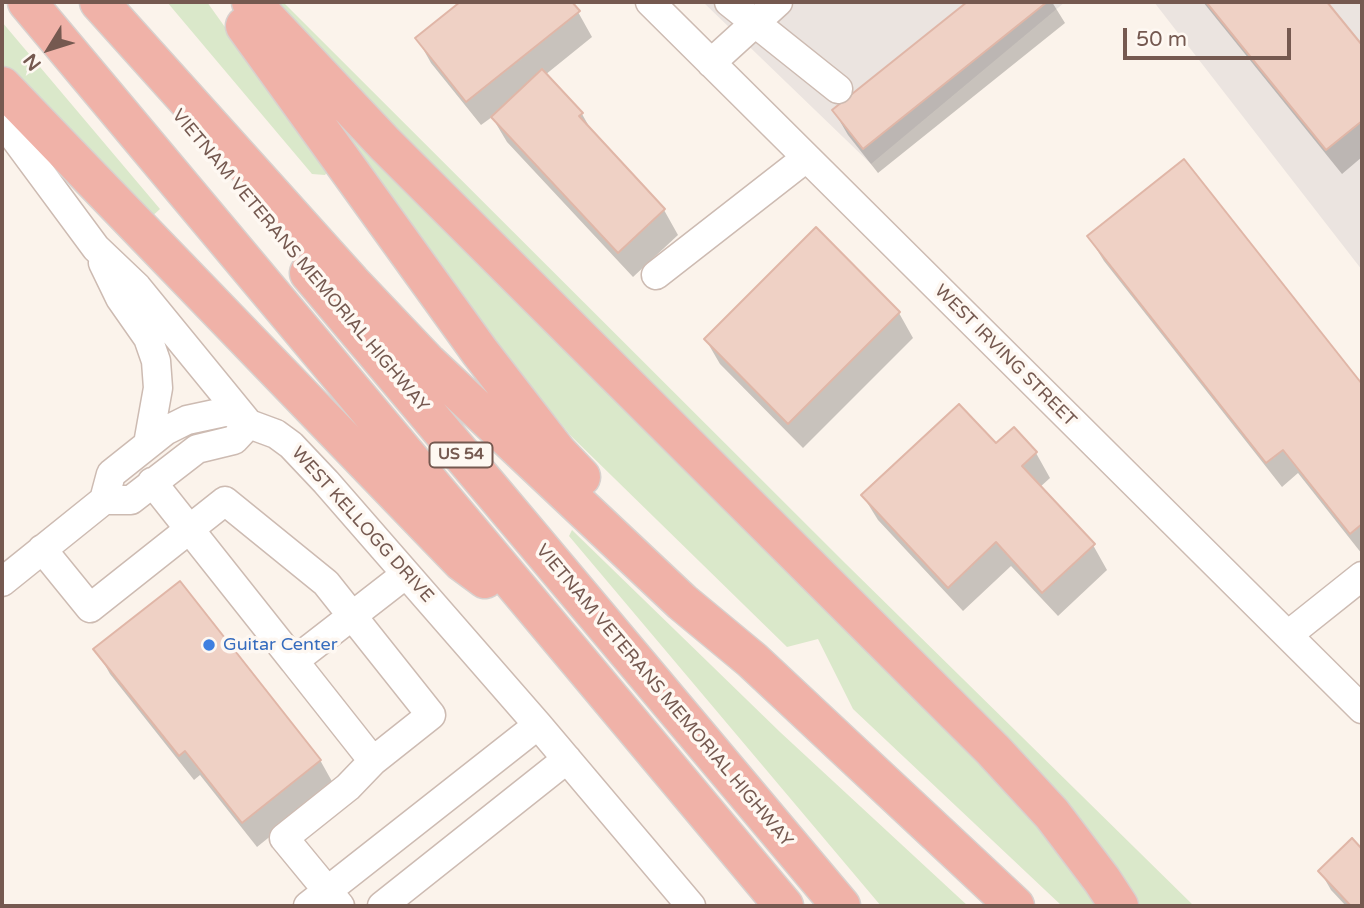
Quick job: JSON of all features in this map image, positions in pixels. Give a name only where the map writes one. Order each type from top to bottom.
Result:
[{"type":"highway","name":"US 54","points":[[27,2],[784,906]]},
{"type":"highway","name":"VIETNAM VETERANS MEMORIAL HIGHWAY","points":[[83,2],[841,906]]},
{"type":"highway","points":[[99,2],[351,282],[428,363],[672,592],[706,614]]},
{"type":"highway","points":[[227,2],[480,352],[566,461],[677,574],[706,614],[752,660],[1015,906]]},
{"type":"highway","points":[[251,2],[385,144],[993,750],[1052,814],[1119,906]]},
{"type":"highway","points":[[2,86],[462,562],[541,618]]},
{"type":"street","name":"WEST IRVING STREET","points":[[650,2],[1362,709]]},
{"type":"street","points":[[729,2],[838,89]]},
{"type":"street","points":[[711,63],[778,2]]},
{"type":"street","name":"WEST KELLOGG DRIVE","points":[[2,121],[96,248],[137,287],[249,424],[276,434],[291,445],[326,482],[538,725],[691,906]]},
{"type":"street","points":[[656,275],[806,158]]},
{"type":"street","points":[[96,248],[120,298],[148,338],[156,361],[158,388],[148,444]]},
{"type":"street","points":[[2,582],[104,500],[111,474],[165,430],[187,420],[229,411],[249,424],[234,440],[197,449],[131,500],[104,500]]},
{"type":"street","points":[[152,482],[373,761]]},
{"type":"street","points":[[42,549],[90,608],[225,501],[326,583],[431,715],[373,761],[348,788],[284,838],[325,901],[538,725]]},
{"type":"street","points":[[294,661],[406,574]]},
{"type":"street","points":[[1288,635],[1362,576]]},
{"type":"street","points":[[382,906],[567,759]]},
{"type":"shaded area","points":[[703,2],[1065,2],[871,164]]},
{"type":"shaded area","points":[[1154,2],[1362,2],[1362,270]]},
{"type":"green space","points":[[167,2],[207,2],[328,171],[325,175],[312,174]]},
{"type":"green space","points":[[267,2],[283,2],[846,564],[1194,906],[1139,906],[1086,834]]},
{"type":"green space","points":[[2,22],[160,209],[148,220],[2,69]]},
{"type":"green space","points":[[353,130],[1044,827],[1102,906],[1062,906],[853,709],[818,639],[787,647],[571,436],[501,350],[345,135]]},
{"type":"green space","points":[[572,530],[780,732],[968,906],[881,906],[569,536]]},
{"type":"building","points":[[460,2],[572,2],[580,11],[466,102],[415,38]]},
{"type":"building","points":[[967,2],[1047,2],[863,149],[832,110]]},
{"type":"building","points":[[1206,2],[1327,2],[1362,45],[1362,121],[1326,150]]},
{"type":"building","points":[[542,69],[583,113],[579,116],[665,209],[618,253],[491,117]]},
{"type":"building","points":[[1184,159],[1362,384],[1362,524],[1350,534],[1283,450],[1266,463],[1087,236]]},
{"type":"building","points":[[816,227],[900,312],[788,424],[704,339]]},
{"type":"building","points":[[959,404],[996,443],[1014,427],[1037,452],[1022,466],[1095,544],[1042,593],[996,542],[948,588],[861,495]]},
{"type":"building","points":[[180,581],[321,760],[242,823],[185,751],[179,756],[93,649]]},
{"type":"building","points":[[1352,838],[1362,849],[1362,906],[1351,906],[1318,871]]},
{"type":"place","name":"Guitar Center","points":[[209,645]]}]
